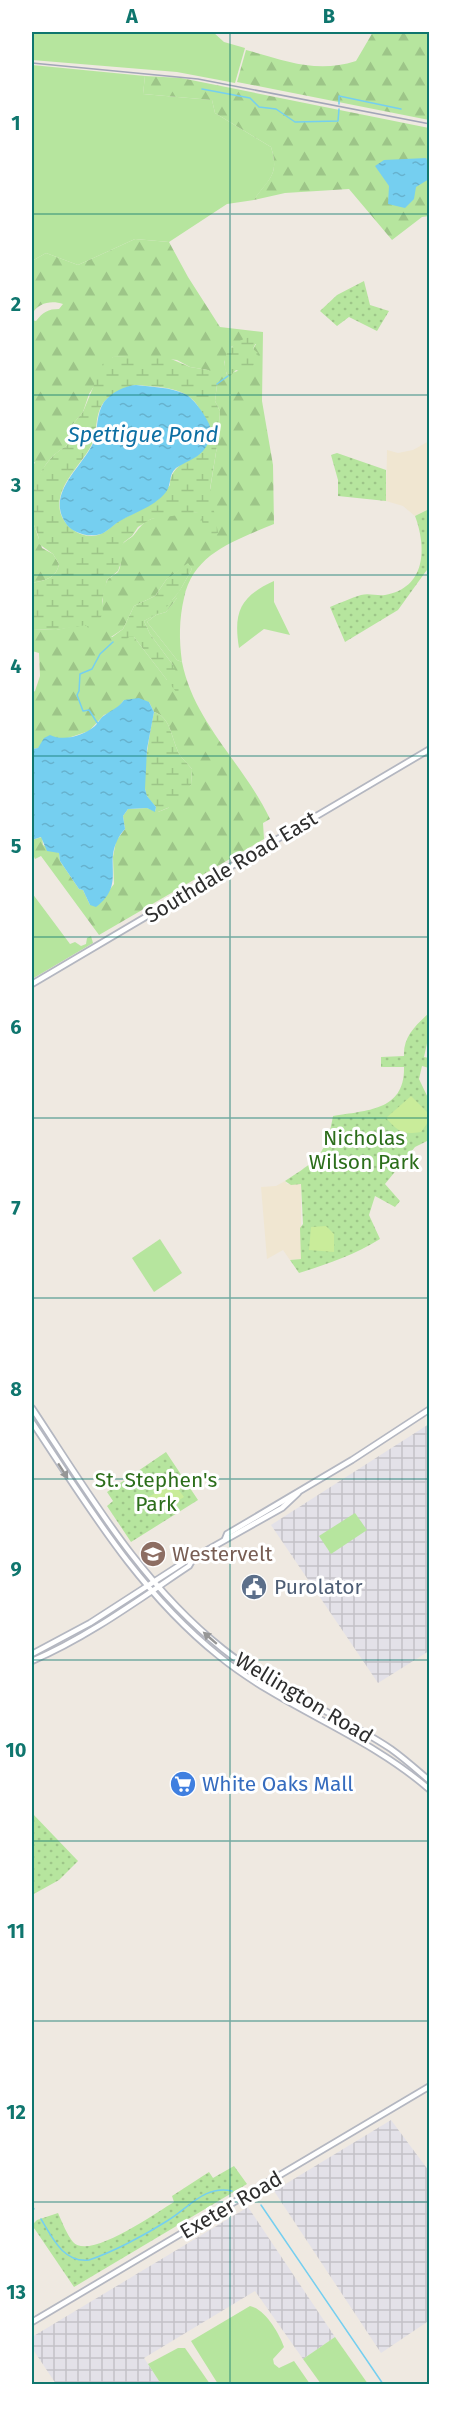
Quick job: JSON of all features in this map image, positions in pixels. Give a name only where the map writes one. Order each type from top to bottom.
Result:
[{"type":"main road","name":"Southdale Road East","points":[[32,984],[429,749]]},
{"type":"main road","name":"Wellington Road","points":[[32,1408],[102,1515],[152,1582],[223,1650],[260,1675],[392,1750],[429,1781]]},
{"type":"main road","points":[[32,1654],[70,1635],[186,1560],[193,1559],[225,1539],[230,1539],[282,1508],[298,1493],[429,1409]]},
{"type":"main road","name":"Wellington Road","points":[[32,1422],[80,1496],[146,1587],[219,1656],[256,1682],[378,1750],[429,1790]]},
{"type":"main road","points":[[32,1661],[68,1644],[151,1592],[189,1566],[193,1559]]},
{"type":"main road","points":[[256,1682],[260,1675]]},
{"type":"main road","name":"Exeter Road","points":[[32,2322],[429,2086]]},
{"type":"shaded area","points":[[429,441],[429,509],[415,516],[403,506],[386,501],[387,450],[398,453],[413,450]]},
{"type":"shaded area","points":[[285,1181],[287,1184],[301,1184],[301,1259],[290,1260],[283,1250],[267,1259],[261,1187],[276,1186]]},
{"type":"shaded area","points":[[429,1424],[429,1651],[378,1683],[271,1525]]},
{"type":"shaded area","points":[[391,2120],[429,2171],[430,2320],[381,2353],[274,2191]]},
{"type":"shaded area","points":[[248,2207],[335,2337],[303,2359],[255,2291],[144,2358],[161,2384],[56,2384],[32,2348],[32,2337]]},
{"type":"green space","points":[[32,32],[213,32],[224,42],[245,48],[235,83],[177,72],[32,60]]},
{"type":"green space","points":[[373,32],[429,32],[429,120],[237,82],[246,50],[300,64],[341,65],[356,61]]},
{"type":"green space","points":[[32,65],[145,76],[143,94],[212,100],[215,113],[271,147],[274,165],[271,176],[254,200],[227,204],[169,242],[135,239],[78,265],[46,253],[32,261]]},
{"type":"green space","points":[[145,76],[181,78],[429,128],[429,216],[422,217],[392,240],[349,189],[285,193],[254,200],[273,171],[271,147],[215,113],[212,100],[143,94]]},
{"type":"green space","points":[[135,239],[169,242],[220,327],[263,332],[262,401],[273,465],[274,524],[231,543],[206,559],[189,583],[184,598],[177,598],[166,612],[156,615],[147,622],[177,660],[182,662],[197,705],[270,819],[263,823],[264,839],[99,935],[41,856],[35,859],[32,852],[32,840],[42,837],[43,845],[59,853],[60,861],[79,889],[83,890],[90,905],[108,892],[114,884],[113,857],[116,841],[125,829],[123,816],[128,809],[147,808],[158,812],[168,808],[191,785],[192,769],[178,752],[167,722],[154,712],[149,702],[124,700],[116,710],[104,715],[89,731],[68,738],[55,738],[32,749],[32,693],[35,691],[40,676],[39,653],[32,651],[32,629],[56,630],[98,621],[105,586],[108,580],[118,572],[121,563],[120,549],[124,543],[149,520],[182,513],[200,512],[210,490],[220,411],[215,401],[217,384],[208,370],[190,367],[177,360],[143,356],[113,357],[89,394],[83,412],[73,424],[74,438],[48,461],[32,495],[32,465],[35,463],[32,459],[32,320],[36,321],[41,315],[59,309],[63,304],[45,303],[32,314],[32,261],[46,253],[78,265]],"holes":[[[256,344],[253,349],[255,352],[240,370],[227,375],[224,362],[232,346]],[[188,564],[192,569],[173,600],[144,621],[150,634],[173,665],[167,680],[134,637],[111,637],[123,629],[134,606],[155,596],[166,580]]]},
{"type":"green space","points":[[364,281],[370,305],[389,311],[377,331],[349,317],[337,326],[320,311],[337,295]]},
{"type":"green space","points":[[252,337],[257,340],[253,349],[258,353],[257,362],[245,373],[236,370],[229,377],[224,363],[228,351],[239,342]]},
{"type":"green space","points":[[164,356],[190,367],[208,370],[214,375],[217,384],[215,401],[220,411],[210,489],[218,533],[211,536],[204,530],[200,512],[151,519],[138,527],[120,550],[122,560],[118,571],[107,580],[102,601],[103,612],[96,629],[90,631],[86,625],[56,630],[32,629],[32,583],[53,576],[59,564],[53,554],[39,544],[31,509],[35,485],[47,462],[74,438],[73,424],[83,412],[103,363],[113,357]],"holes":[[[136,385],[172,389],[181,392],[195,402],[202,419],[201,453],[176,469],[170,485],[148,505],[122,519],[103,533],[83,535],[71,528],[62,517],[59,502],[61,493],[91,446],[97,418],[104,402],[119,391]]]},
{"type":"green space","points":[[337,453],[386,470],[386,501],[338,496],[338,480],[331,455]]},
{"type":"green space","points":[[429,509],[429,567],[398,610],[345,642],[330,607],[361,595],[385,595],[399,591],[409,584],[416,575],[422,553],[415,516]]},
{"type":"green space","points":[[32,519],[42,548],[53,554],[59,564],[53,576],[32,583]]},
{"type":"green space","points":[[188,563],[192,569],[179,592],[164,610],[144,621],[150,634],[173,665],[185,693],[180,697],[134,637],[129,637],[121,646],[113,642],[111,638],[123,629],[134,606],[155,596],[166,580]]},
{"type":"green space","points":[[274,581],[274,602],[290,635],[264,629],[239,648],[237,624],[242,606],[254,593]]},
{"type":"green space","points":[[177,598],[184,598],[180,630],[182,662],[177,660],[147,622],[156,615],[166,612]]},
{"type":"green space","points":[[154,712],[167,722],[178,752],[192,769],[191,785],[177,804],[158,812],[155,812],[156,807],[145,790],[147,755]]},
{"type":"green space","points":[[32,893],[70,944],[75,942],[81,946],[86,944],[87,938],[91,936],[93,943],[32,979]]},
{"type":"green space","name":"Nicholas Wilson Park","points":[[429,1013],[429,1034],[424,1057],[429,1058],[429,1068],[422,1066],[419,1079],[429,1100],[429,1140],[415,1147],[385,1184],[400,1201],[395,1207],[375,1196],[369,1215],[380,1239],[341,1259],[299,1273],[290,1260],[301,1259],[300,1228],[303,1224],[301,1184],[291,1185],[285,1181],[318,1156],[327,1140],[333,1116],[382,1106],[398,1092],[403,1081],[404,1067],[381,1067],[381,1057],[404,1056],[408,1037]]},
{"type":"green space","points":[[411,1096],[429,1114],[429,1121],[421,1132],[401,1131],[386,1118]]},
{"type":"green space","points":[[326,1226],[334,1234],[334,1252],[309,1250],[311,1227]]},
{"type":"green space","points":[[160,1239],[182,1273],[154,1292],[132,1258]]},
{"type":"green space","name":"St. Stephen's Park","points":[[166,1452],[198,1500],[131,1542],[107,1506],[113,1501],[107,1492]]},
{"type":"green space","points":[[173,1482],[184,1497],[157,1514],[147,1498]]},
{"type":"green space","points":[[355,1513],[367,1530],[331,1554],[319,1536]]},
{"type":"green space","points":[[32,1813],[78,1861],[59,1880],[32,1895]]},
{"type":"green space","points":[[234,2166],[247,2184],[74,2287],[32,2225],[37,2220],[58,2213],[73,2242],[81,2246],[93,2245],[123,2233],[174,2202],[172,2196],[209,2172],[213,2178]]},
{"type":"green space","points":[[250,2306],[266,2317],[282,2341],[284,2347],[273,2359],[274,2364],[279,2368],[294,2361],[310,2384],[218,2384],[191,2341]]},
{"type":"green space","points":[[335,2337],[368,2384],[321,2384],[303,2359]]},
{"type":"green space","points":[[178,2348],[185,2348],[210,2384],[161,2384],[148,2364]]},
{"type":"water","points":[[426,158],[429,164],[429,179],[416,187],[414,199],[405,208],[388,204],[389,186],[375,166],[384,160]]},
{"type":"water","name":"Spettigue Pond","points":[[136,385],[167,389],[188,396],[208,421],[211,430],[210,438],[200,454],[176,468],[168,489],[156,502],[118,522],[106,532],[81,534],[68,526],[60,511],[63,490],[94,441],[104,402],[118,390]]},
{"type":"water","points":[[139,698],[149,702],[154,712],[147,749],[145,789],[147,796],[156,807],[155,812],[147,808],[128,809],[123,816],[125,829],[114,850],[110,891],[96,907],[90,905],[83,890],[79,889],[60,861],[59,853],[47,851],[41,837],[32,840],[32,749],[38,748],[44,738],[50,735],[68,738],[86,732],[124,700]]},
{"type":"waterway","points":[[202,89],[250,98],[259,107],[276,109],[295,122],[338,121],[339,109]]},
{"type":"waterway","points":[[339,104],[339,96],[401,109]]},
{"type":"waterway","points":[[217,384],[228,376]]},
{"type":"waterway","points":[[98,724],[89,710],[83,711],[77,695],[80,674],[92,669],[100,654],[113,642]]},
{"type":"waterway","points":[[41,2219],[54,2241],[65,2253],[80,2260],[89,2260],[149,2232],[205,2194],[213,2191],[232,2191]]},
{"type":"waterway","points":[[261,2205],[383,2384]]},
{"type":"railway","points":[[32,63],[198,79],[430,124]]},
{"type":"place","name":"Westervelt","points":[[153,1554]]},
{"type":"place","name":"Purolator","points":[[254,1587]]},
{"type":"place","name":"White Oaks Mall","points":[[183,1784]]}]
